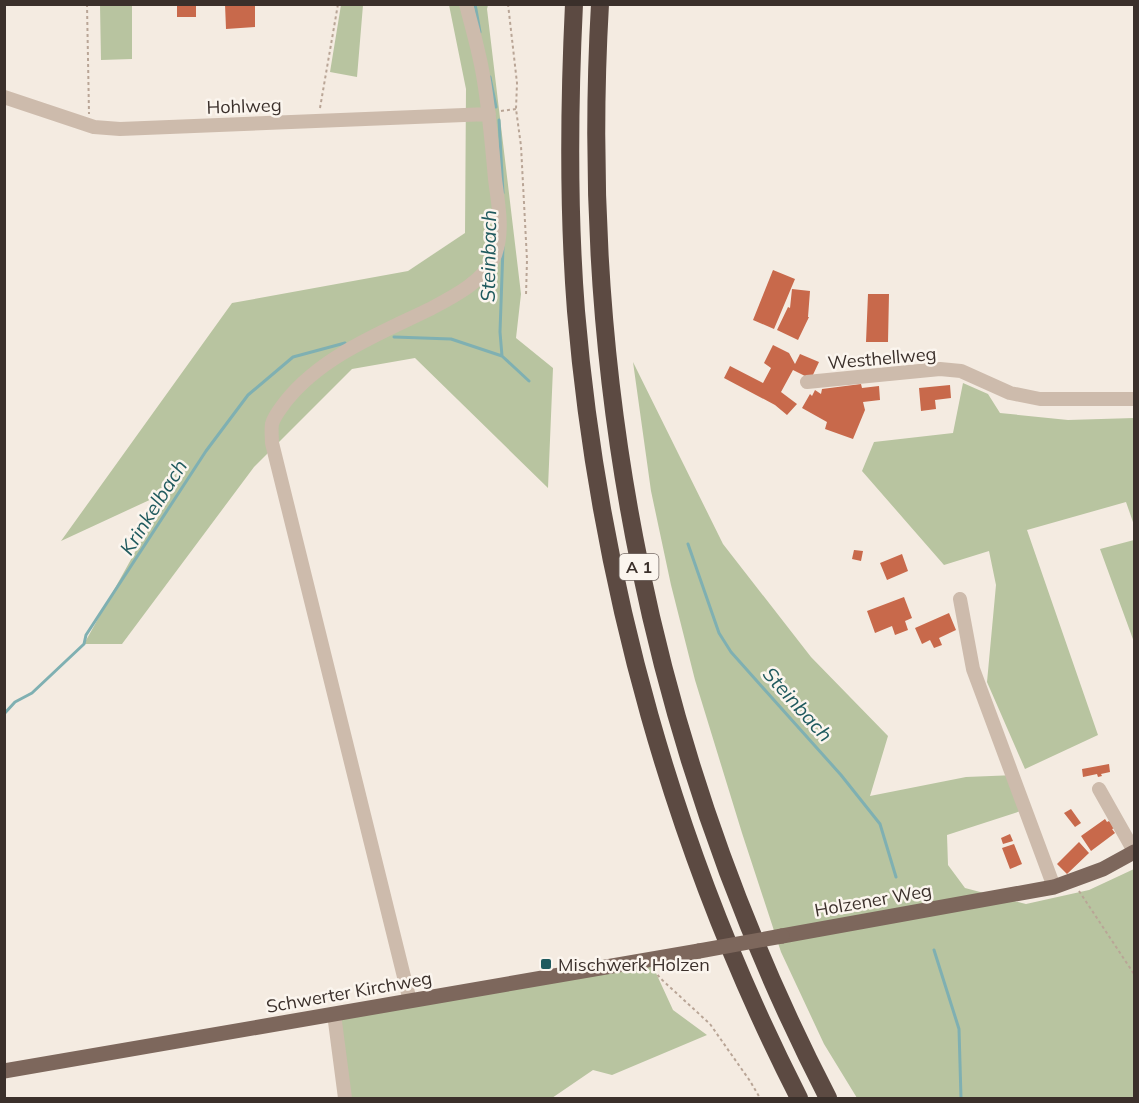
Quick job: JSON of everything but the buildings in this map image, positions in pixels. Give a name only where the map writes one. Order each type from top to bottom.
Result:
[{"type":"highway","name":"A 1","points":[[574,4],[570,167],[576,310],[591,440],[603,516],[620,597],[657,740],[689,839],[717,918],[799,1098]]},
{"type":"highway","name":"A 1","points":[[600,4],[595,158],[599,267],[610,393],[628,510],[644,589],[680,730],[707,817],[768,973],[828,1098]]},
{"type":"main road","name":"Holzener Weg","points":[[699,951],[1054,887],[1103,869],[1134,851]]},
{"type":"main road","name":"Schwerter Kirchweg","points":[[4,1071],[699,951]]},
{"type":"street","points":[[410,1001],[274,454],[272,424],[298,386],[325,364],[351,348],[450,298],[479,278],[495,255],[499,240],[500,218],[489,114],[483,73],[466,4]]},
{"type":"street","name":"Hohlweg","points":[[4,97],[89,125],[120,129],[489,114]]},
{"type":"street","name":"Westhellweg","points":[[807,382],[940,369],[961,371],[1010,393],[1040,399],[1134,399]]},
{"type":"street","points":[[960,599],[973,669],[1054,887]]},
{"type":"street","points":[[1098,789],[1134,851]]},
{"type":"street","points":[[334,1014],[345,1098]]},
{"type":"path","points":[[87,4],[89,125]]},
{"type":"path","points":[[318,121],[338,4]]},
{"type":"path","points":[[508,4],[521,146],[527,248],[526,295]]},
{"type":"path","points":[[489,114],[516,108]]},
{"type":"path","points":[[1072,881],[1134,974]]},
{"type":"path","points":[[650,960],[660,978],[710,1024],[760,1098]]},
{"type":"green space","points":[[100,5],[132,5],[132,59],[101,60]]},
{"type":"green space","points":[[341,5],[363,5],[357,77],[330,72]]},
{"type":"green space","points":[[449,5],[488,5],[521,294],[516,338],[553,368],[548,488],[415,358],[352,369],[254,467],[122,644],[84,644],[169,491],[61,541],[232,303],[408,271],[465,233],[466,89]]},
{"type":"green space","points":[[633,362],[723,544],[811,657],[888,736],[870,796],[966,777],[1016,775],[1027,809],[947,835],[948,865],[965,888],[1026,904],[1089,890],[1134,869],[1134,1098],[857,1098],[824,1044],[781,952],[695,680],[671,585],[651,491]]},
{"type":"green space","points":[[963,383],[988,394],[1000,413],[1068,420],[1134,418],[1134,525],[1126,502],[1027,530],[1098,735],[1025,769],[987,682],[996,585],[989,551],[944,565],[862,471],[874,442],[953,433]]},
{"type":"green space","points":[[1134,540],[1134,642],[1100,549]]},
{"type":"green space","points":[[650,960],[673,1010],[707,1035],[612,1075],[593,1070],[552,1098],[345,1098],[334,1014]]},
{"type":"waterway","name":"Steinbach","points":[[475,4],[480,32]]},
{"type":"waterway","name":"Steinbach","points":[[490,77],[496,107]]},
{"type":"waterway","name":"Steinbach","points":[[499,120],[503,193]]},
{"type":"waterway","name":"Steinbach","points":[[503,247],[500,332],[502,356],[529,381]]},
{"type":"waterway","name":"Krinkelbach","points":[[394,337],[451,339],[502,356]]},
{"type":"waterway","name":"Krinkelbach","points":[[4,714],[15,702],[32,693],[84,644],[86,635],[206,451],[248,395],[293,357],[345,343]]},
{"type":"waterway","name":"Steinbach","points":[[688,544],[719,633],[731,652],[841,775],[880,824],[896,877]]},
{"type":"waterway","name":"Steinbach","points":[[934,950],[959,1029],[961,1098]]},
{"type":"place","name":"Mischwerk Holzen","points":[[546,964]]}]
